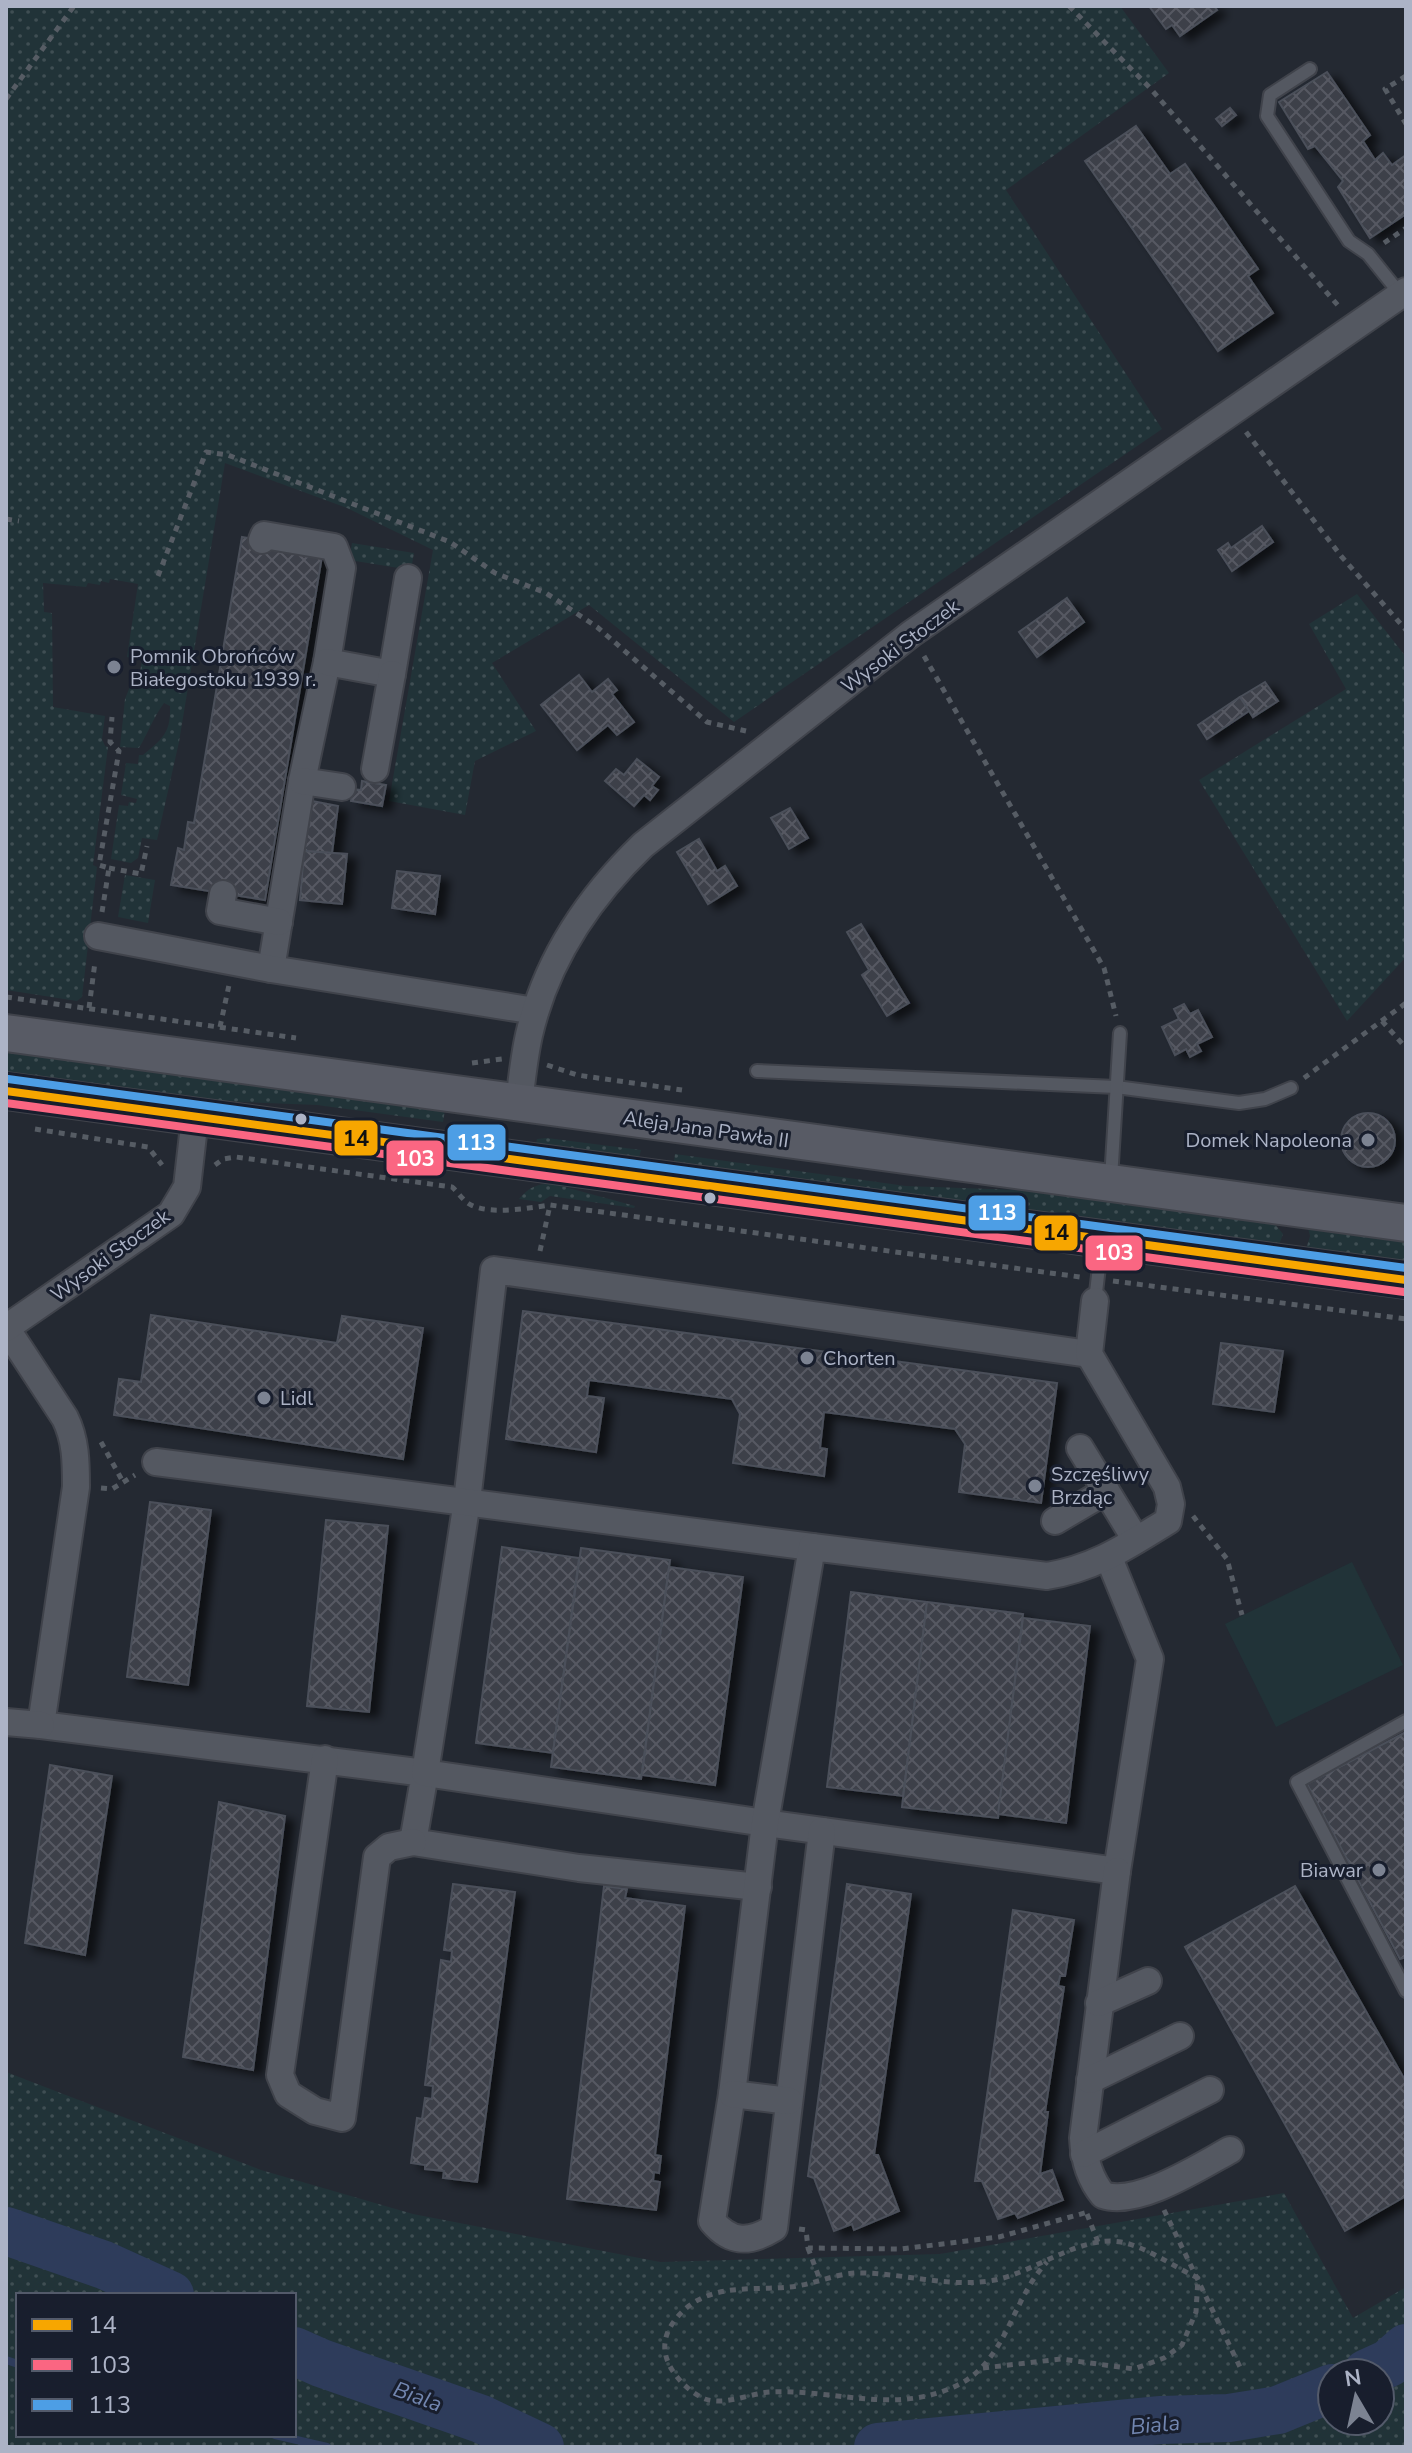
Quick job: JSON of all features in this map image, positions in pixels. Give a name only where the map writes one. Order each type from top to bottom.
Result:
[{"type":"main road","name":"Aleja Jana Pawła II","points":[[6,1033],[1406,1223]]},
{"type":"main road","points":[[6,1091],[1406,1280]]},
{"type":"main road","points":[[507,1158],[519,1102]]},
{"type":"main road","points":[[657,1180],[665,1124]]},
{"type":"street","name":"Wysoki Stoczek","points":[[519,1102],[535,1011],[553,967],[576,924],[610,876],[643,845],[911,634],[1403,293]]},
{"type":"street","points":[[262,540],[264,535],[334,547],[342,568],[271,969]]},
{"type":"street","points":[[375,769],[408,578]]},
{"type":"street","points":[[327,662],[392,674]]},
{"type":"street","points":[[302,781],[342,787]]},
{"type":"street","points":[[223,894],[220,911],[279,922]]},
{"type":"street","points":[[98,936],[271,969],[535,1011]]},
{"type":"street","name":"Wysoki Stoczek","points":[[6,1328],[171,1214],[187,1187],[195,1117]]},
{"type":"street","points":[[413,1842],[467,1501],[494,1270],[1089,1354]]},
{"type":"street","points":[[156,1462],[1047,1576],[1076,1571],[1109,1558],[1168,1521],[1171,1504],[1167,1487],[1089,1354],[1096,1290]]},
{"type":"street","points":[[6,1328],[72,1433],[76,1461],[76,1488],[41,1725]]},
{"type":"street","points":[[1080,1448],[1136,1540]]},
{"type":"street","points":[[1055,1521],[1106,1491]]},
{"type":"street","points":[[812,1547],[765,1823],[732,2094],[712,2221],[721,2232],[740,2239],[760,2237],[774,2228],[822,1831]]},
{"type":"street","points":[[1109,1558],[1150,1659],[1099,2003],[1083,2138],[1084,2154],[1095,2186],[1103,2195],[1122,2199],[1177,2179],[1230,2150]]},
{"type":"street","points":[[6,1722],[325,1759],[1117,1871]]},
{"type":"street","points":[[325,1759],[280,2075],[288,2094],[315,2111],[342,2118],[377,1857],[389,1847],[413,1842],[579,1868],[758,1887]]},
{"type":"street","points":[[1099,2003],[1148,1981]]},
{"type":"street","points":[[1090,2080],[1180,2036]]},
{"type":"street","points":[[1084,2154],[1210,2090]]},
{"type":"street","points":[[732,2094],[789,2101]]},
{"type":"lane","points":[[1310,69],[1270,95],[1267,116],[1349,241],[1368,254],[1403,293]]},
{"type":"lane","points":[[1111,1182],[1120,1033]]},
{"type":"lane","points":[[757,1071],[1116,1087],[1239,1103],[1265,1099],[1291,1088]]},
{"type":"lane","points":[[1096,1290],[1102,1237]]},
{"type":"lane","points":[[1406,1721],[1297,1782],[1406,1991]]},
{"type":"path","points":[[6,99],[74,6]]},
{"type":"path","points":[[1069,6],[1151,89],[1354,326]]},
{"type":"path","points":[[1406,76],[1385,89],[1406,124]]},
{"type":"path","points":[[1368,254],[1406,228]]},
{"type":"path","points":[[1251,423],[1243,428],[1341,556],[1406,630]]},
{"type":"path","points":[[158,576],[206,452],[228,455],[450,542],[495,573],[546,593],[597,627],[707,722],[758,734]]},
{"type":"path","points":[[343,500],[347,508]]},
{"type":"path","points":[[6,519],[19,521]]},
{"type":"path","points":[[911,634],[1104,968],[1120,1033]]},
{"type":"path","points":[[112,717],[110,742],[119,751],[99,865],[141,874],[147,846]]},
{"type":"path","points":[[89,1008],[109,868]]},
{"type":"path","points":[[220,1027],[234,962]]},
{"type":"path","points":[[6,997],[312,1040]]},
{"type":"path","points":[[1291,1088],[1406,1003]]},
{"type":"path","points":[[1382,1021],[1406,1048]]},
{"type":"path","points":[[551,1065],[553,1052]]},
{"type":"path","points":[[460,1061],[475,1063],[502,1059],[551,1065],[577,1075],[687,1091]]},
{"type":"path","points":[[21,1127],[148,1147],[165,1170],[188,1174],[208,1175],[223,1159],[236,1157],[452,1187],[471,1205],[499,1210],[550,1205],[1096,1290],[1406,1319]]},
{"type":"path","points":[[534,1276],[550,1205]]},
{"type":"path","points":[[76,1488],[112,1489],[156,1462]]},
{"type":"path","points":[[1171,1504],[1195,1517],[1227,1559],[1242,1615]]},
{"type":"path","points":[[1153,2188],[1240,2367]]},
{"type":"path","points":[[808,2248],[901,2249],[999,2237],[1086,2214],[1112,2198]]},
{"type":"path","points":[[1086,2214],[1098,2242]]},
{"type":"path","points":[[774,2228],[806,2230],[808,2248],[820,2280]]},
{"type":"path","points":[[1047,2262],[1032,2278],[1016,2307],[1005,2337],[983,2368],[956,2386],[913,2400],[876,2402],[798,2391],[708,2400],[687,2388],[670,2367],[664,2344],[674,2320],[691,2303],[716,2291],[798,2286],[854,2273],[926,2282],[992,2281],[1098,2242],[1121,2242],[1198,2278]]},
{"type":"path","points":[[983,2368],[1061,2359],[1134,2369],[1164,2358],[1182,2345],[1196,2312],[1198,2278]]},
{"type":"shaded area","points":[[6,6],[1120,6],[1169,73],[1006,190],[1162,429],[734,722],[589,605],[492,663],[536,731],[475,761],[465,815],[389,801],[433,550],[347,508],[225,463],[179,742],[157,840],[142,838],[138,858],[131,863],[111,859],[119,805],[128,806],[129,802],[136,803],[137,799],[121,795],[126,763],[138,764],[139,755],[143,755],[164,735],[170,715],[170,706],[164,703],[139,748],[120,747],[125,699],[131,684],[138,684],[142,660],[127,657],[138,584],[110,579],[109,583],[88,583],[86,587],[43,583],[44,612],[52,613],[53,707],[105,716],[102,739],[108,747],[93,865],[97,867],[82,997],[77,1001],[6,990]]},
{"type":"shaded area","points":[[352,543],[414,553],[411,570],[349,560]]},
{"type":"shaded area","points":[[1357,594],[1406,657],[1406,957],[1347,1021],[1199,780],[1346,689],[1309,624]]},
{"type":"shaded area","points":[[125,875],[155,880],[148,923],[118,917]]},
{"type":"shaded area","points":[[6,1050],[445,1110],[443,1122],[317,1105],[168,1099],[6,1077]]},
{"type":"shaded area","points":[[537,1139],[641,1150],[639,1158],[536,1144]]},
{"type":"shaded area","points":[[675,1154],[906,1186],[1044,1191],[1273,1222],[1283,1234],[1279,1245],[673,1168]]},
{"type":"shaded area","points":[[554,1184],[635,1206],[550,1196],[541,1202],[519,1199],[535,1187]]},
{"type":"shaded area","points":[[1308,1228],[1406,1240],[1406,1266],[1305,1253],[1310,1236]]},
{"type":"shaded area","points":[[1352,1562],[1403,1665],[1276,1727],[1225,1624]]},
{"type":"shaded area","points":[[6,2072],[261,2170],[413,2214],[660,2262],[940,2254],[1284,2193],[1353,2318],[1406,2287],[1406,2447],[6,2447]]},
{"type":"building","points":[[1149,6],[1214,6],[1217,10],[1180,36],[1172,25],[1166,29]]},
{"type":"building","points":[[1327,72],[1370,135],[1363,141],[1375,160],[1383,153],[1392,165],[1406,155],[1406,214],[1370,238],[1338,187],[1343,181],[1315,146],[1308,149],[1279,102]]},
{"type":"building","points":[[1230,108],[1236,115],[1222,126],[1216,119]]},
{"type":"building","points":[[1136,126],[1170,174],[1185,164],[1258,269],[1248,276],[1273,313],[1218,351],[1085,161]]},
{"type":"building","points":[[1262,526],[1273,542],[1232,571],[1218,550],[1228,543],[1231,548]]},
{"type":"building","points":[[242,537],[323,550],[265,900],[171,885],[178,848],[184,850],[188,822],[194,823]]},
{"type":"building","points":[[1067,598],[1084,622],[1037,657],[1019,632]]},
{"type":"building","points":[[579,675],[592,692],[608,679],[617,690],[612,694],[634,722],[617,735],[608,725],[577,750],[541,705]]},
{"type":"building","points":[[1265,682],[1278,701],[1253,717],[1240,697]]},
{"type":"building","points":[[1240,697],[1249,711],[1207,739],[1198,725]]},
{"type":"building","points":[[637,759],[659,777],[652,786],[658,790],[650,800],[644,795],[634,806],[605,781],[616,769],[624,775]]},
{"type":"building","points":[[362,781],[386,785],[382,806],[351,801],[353,789],[361,790]]},
{"type":"building","points":[[312,801],[338,806],[332,853],[304,851]]},
{"type":"building","points":[[790,808],[808,838],[789,849],[771,818]]},
{"type":"building","points":[[699,839],[717,871],[725,866],[737,886],[708,904],[677,852]]},
{"type":"building","points":[[304,851],[347,854],[342,904],[300,900]]},
{"type":"building","points":[[397,871],[440,876],[435,914],[392,908]]},
{"type":"building","points":[[861,924],[909,1003],[887,1016],[862,975],[869,970],[847,932]]},
{"type":"building","points":[[1184,1004],[1190,1014],[1198,1010],[1212,1037],[1197,1044],[1201,1051],[1190,1057],[1186,1049],[1175,1055],[1162,1027],[1179,1019],[1174,1009]]},
{"type":"building","name":"Domek Napoleona","points":[[1368,1113],[1387,1121],[1395,1140],[1387,1159],[1368,1167],[1349,1159],[1341,1140],[1349,1121]]},
{"type":"building","points":[[523,1311],[1057,1383],[1041,1503],[959,1492],[965,1444],[955,1429],[824,1412],[820,1448],[827,1449],[824,1476],[733,1463],[740,1414],[732,1399],[589,1380],[587,1396],[604,1398],[596,1452],[506,1439]]},
{"type":"building","name":"Lidl","points":[[151,1315],[337,1343],[342,1316],[423,1328],[403,1459],[114,1415],[119,1379],[141,1382]]},
{"type":"building","points":[[1221,1343],[1283,1351],[1274,1412],[1213,1404]]},
{"type":"building","points":[[150,1502],[211,1510],[188,1685],[127,1677]]},
{"type":"building","points":[[326,1520],[388,1526],[369,1712],[307,1706]]},
{"type":"building","points":[[502,1547],[579,1558],[553,1753],[476,1743]]},
{"type":"building","points":[[581,1548],[670,1560],[641,1779],[551,1767]]},
{"type":"building","points":[[669,1567],[743,1577],[715,1785],[642,1775]]},
{"type":"building","points":[[851,1592],[927,1602],[903,1796],[827,1787]]},
{"type":"building","points":[[927,1602],[1023,1614],[998,1818],[902,1807]]},
{"type":"building","points":[[1023,1618],[1090,1626],[1066,1823],[998,1814]]},
{"type":"building","name":"Biawar","points":[[1406,1732],[1406,1957],[1400,1959],[1307,1784]]},
{"type":"building","points":[[50,1765],[112,1776],[85,1955],[25,1943]]},
{"type":"building","points":[[219,1802],[285,1816],[253,2070],[183,2057]]},
{"type":"building","points":[[453,1884],[515,1892],[477,2182],[443,2178],[444,2171],[425,2169],[425,2165],[411,2163],[417,2118],[422,2119],[425,2098],[432,2099],[433,2086],[425,2085],[441,1960],[451,1962],[452,1951],[444,1950]]},
{"type":"building","points":[[847,1884],[911,1894],[874,2155],[878,2155],[899,2211],[854,2230],[852,2224],[834,2231],[814,2178],[808,2176]]},
{"type":"building","points":[[604,1886],[627,1889],[625,1898],[685,1906],[655,2155],[661,2156],[659,2173],[654,2172],[653,2181],[660,2182],[656,2210],[567,2199]]},
{"type":"building","points":[[1295,1886],[1406,2082],[1406,2196],[1345,2231],[1185,1947]]},
{"type":"building","points":[[1013,1910],[1074,1920],[1065,1976],[1060,1976],[1058,1986],[1064,1987],[1045,2112],[1048,2112],[1040,2174],[1052,2170],[1063,2200],[1018,2218],[1015,2213],[998,2219],[982,2181],[975,2181]]},
{"type":"waterway","name":"Biala","points":[[6,2231],[104,2265],[166,2293]]},
{"type":"waterway","name":"Biala","points":[[1396,2357],[1406,2348]]},
{"type":"waterway","name":"Biala","points":[[296,2352],[481,2419],[540,2447]]},
{"type":"waterway","points":[[6,2360],[16,2363]]},
{"type":"waterway","name":"Biala","points":[[878,2447],[1161,2420],[1229,2418],[1278,2410],[1316,2395]]},
{"type":"waterway","points":[[284,2437],[327,2447]]},
{"type":"transit line","name":"113","points":[[8,1079],[1406,1268]]},
{"type":"transit line","name":"14","points":[[6,1091],[1406,1280]]},
{"type":"transit line","name":"103","points":[[6,1103],[1404,1292]]},
{"type":"place","name":"Pomnik Obrońców Białegostoku 1939 r.","points":[[114,667]]},
{"type":"place","name":"Domek Napoleona","points":[[1368,1140]]},
{"type":"place","name":"Chorten","points":[[807,1358]]},
{"type":"place","name":"Lidl","points":[[264,1398]]},
{"type":"place","name":"Szczęśliwy Brzdąc","points":[[1035,1486]]},
{"type":"place","name":"Biawar","points":[[1379,1870]]}]
